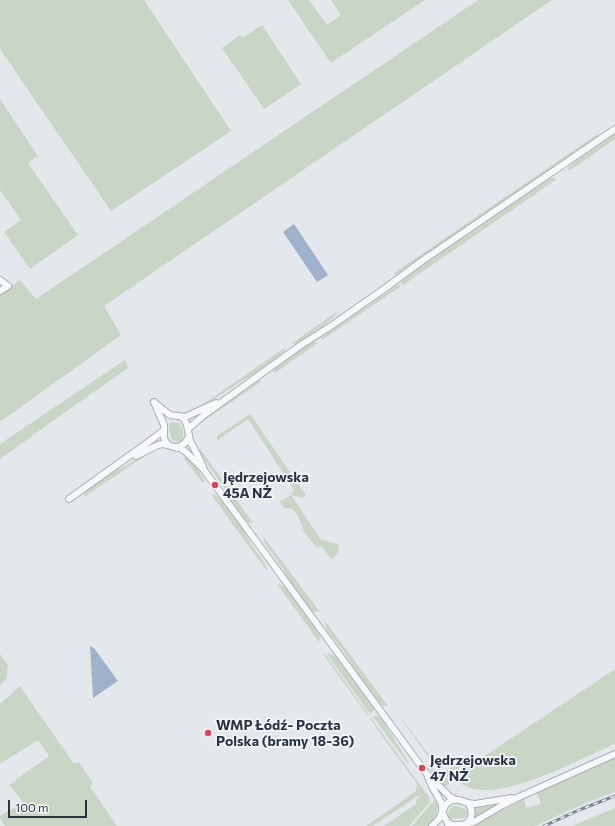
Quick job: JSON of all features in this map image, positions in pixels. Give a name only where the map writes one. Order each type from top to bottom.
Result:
[{"type":"street","points":[[189,428],[301,345],[331,326],[422,261],[615,129]]},
{"type":"street","points":[[0,280],[8,286],[0,292]]},
{"type":"street","points":[[229,397],[185,418],[168,414],[154,402],[164,427],[165,441],[170,446],[180,448],[186,452],[204,470],[426,773],[449,796],[468,804],[485,803],[519,797]]},
{"type":"street","points":[[69,499],[154,438],[173,416]]},
{"type":"street","points":[[181,417],[189,428],[190,442],[204,470]]},
{"type":"street","points":[[177,448],[189,437]]},
{"type":"street","points":[[118,465],[158,445],[168,444]]},
{"type":"street","points":[[426,773],[441,801],[442,812],[446,820],[450,825],[465,825],[474,822],[519,797],[615,754]]},
{"type":"street","points":[[432,826],[440,819],[444,808],[449,802],[456,800]]},
{"type":"street","points":[[465,825],[469,822],[472,814],[468,804]]},
{"type":"green space","points":[[0,0],[144,0],[231,131],[111,211],[0,49]]},
{"type":"green space","points":[[288,0],[309,0],[327,25],[341,15],[331,0],[425,0],[331,63]]},
{"type":"green space","points":[[478,0],[552,0],[104,306],[121,335],[0,422],[0,294],[20,280],[36,299]]},
{"type":"green space","points":[[262,25],[301,84],[264,109],[222,48],[240,35],[242,38]]},
{"type":"green space","points":[[0,99],[38,156],[28,163],[78,235],[30,269],[4,232],[21,220],[0,190]]},
{"type":"green space","points":[[599,133],[597,137],[396,275],[394,273]]},
{"type":"green space","points":[[615,133],[615,139],[569,171],[568,168],[571,164]]},
{"type":"green space","points":[[551,178],[557,179],[403,285],[401,282],[425,263]]},
{"type":"green space","points":[[399,284],[400,287],[322,340],[322,337]]},
{"type":"green space","points":[[338,311],[333,318],[296,344],[291,344]]},
{"type":"green space","points":[[315,342],[318,343],[275,373],[273,371],[293,354]]},
{"type":"green space","points":[[286,347],[284,352],[257,372],[196,409]]},
{"type":"green space","points":[[125,360],[128,368],[0,459],[0,444]]},
{"type":"green space","points":[[260,380],[261,382],[205,420],[202,420],[242,392]]},
{"type":"green space","points":[[250,414],[305,494],[305,497],[302,498],[292,495],[291,493],[294,491],[293,488],[248,419],[217,441],[217,436]]},
{"type":"green space","points":[[172,422],[179,423],[183,429],[183,440],[178,442],[172,440],[169,424]]},
{"type":"green space","points":[[197,449],[201,450],[253,523],[249,523],[242,517],[223,486]]},
{"type":"green space","points":[[151,452],[84,497],[87,489]]},
{"type":"green space","points":[[187,456],[205,481],[203,483],[184,459]]},
{"type":"green space","points":[[214,494],[223,502],[242,527],[250,543],[264,562],[267,571],[212,496]]},
{"type":"green space","points":[[291,495],[321,540],[338,544],[338,551],[333,558],[331,559],[322,546],[317,548],[305,533],[296,513],[293,510],[284,508],[280,502]]},
{"type":"green space","points":[[263,536],[319,611],[314,612],[310,610],[265,544]]},
{"type":"green space","points":[[277,584],[282,585],[287,589],[318,630],[320,637],[319,642]]},
{"type":"green space","points":[[325,621],[388,706],[378,703],[358,675],[347,656],[327,630]]},
{"type":"green space","points":[[0,654],[8,665],[6,680],[0,685]]},
{"type":"green space","points":[[323,654],[326,655],[369,715],[368,716]]},
{"type":"green space","points":[[327,654],[336,657],[373,706],[374,710],[370,714]]},
{"type":"green space","points":[[615,669],[615,745],[614,744],[545,775],[507,787],[490,790],[475,789],[455,781],[459,773]]},
{"type":"green space","points":[[20,686],[74,764],[79,762],[93,783],[90,786],[117,826],[5,826],[0,816],[23,802],[9,785],[49,756],[38,740],[0,764],[0,704]]},
{"type":"green space","points":[[379,716],[382,719],[409,763],[408,764],[373,717]]},
{"type":"green space","points":[[371,718],[429,797],[430,802],[409,826],[384,826],[416,804],[416,800],[421,794],[373,826],[366,826],[416,791],[417,784],[370,719]]},
{"type":"green space","points":[[401,718],[439,768],[445,772],[466,757],[469,761],[451,774],[454,779],[453,780],[438,770]]},
{"type":"green space","points":[[615,758],[615,792],[586,803],[535,826],[473,826],[507,805],[524,799],[526,808],[541,804],[537,793]]},
{"type":"green space","points":[[431,765],[437,772],[449,780],[449,784],[443,787],[428,767]]},
{"type":"green space","points":[[436,800],[437,812],[432,821],[427,826],[412,826],[430,805]]},
{"type":"green space","points":[[500,803],[500,805],[472,820],[475,807]]},
{"type":"green space","points":[[453,806],[467,810],[467,814],[464,818],[450,819],[448,812]]},
{"type":"green space","points":[[615,808],[615,826],[572,826]]},
{"type":"water","points":[[294,224],[328,275],[317,282],[283,232]]},
{"type":"water","points":[[90,646],[94,648],[118,681],[93,698]]},
{"type":"railway","points":[[544,826],[615,796]]},
{"type":"place","name":"Jędrzejowska 45A NŻ","points":[[215,485]]},
{"type":"place","name":"WMP Łódź- Poczta Polska (bramy 18-36)","points":[[208,733]]},
{"type":"place","name":"Jędrzejowska 47 NŻ","points":[[422,768]]}]
